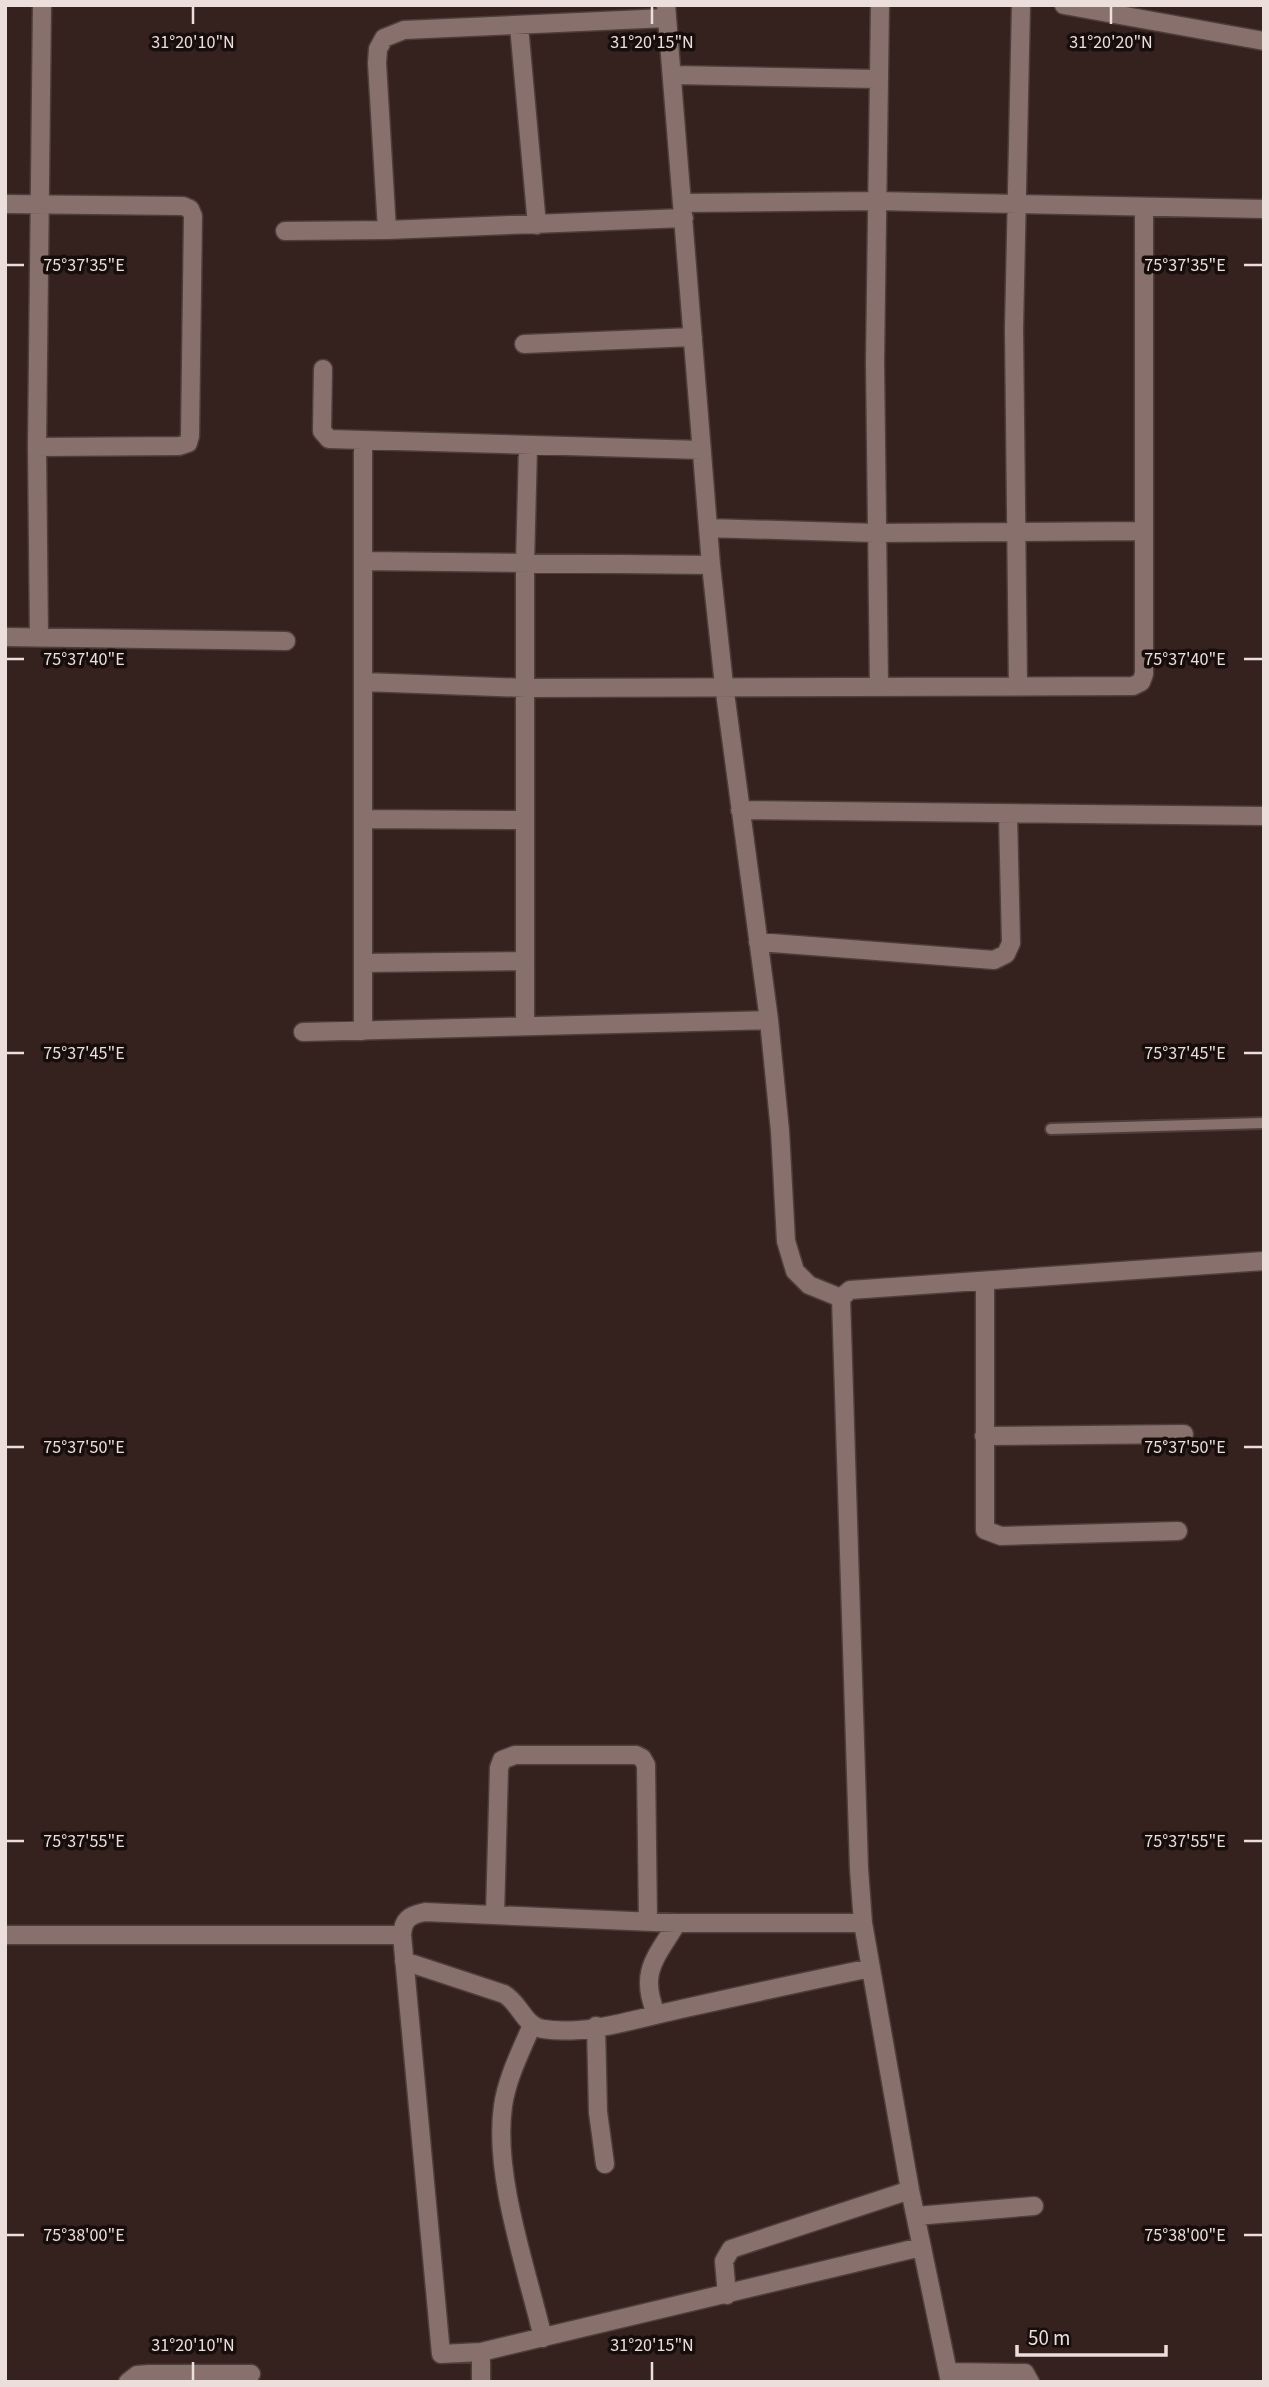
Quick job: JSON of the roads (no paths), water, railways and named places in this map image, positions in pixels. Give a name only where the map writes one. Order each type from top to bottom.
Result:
[{"type":"street","points":[[38,637],[38,205],[42,5]]},
{"type":"street","points":[[879,686],[876,201],[880,5]]},
{"type":"street","points":[[1018,686],[1016,204],[1021,5]]},
{"type":"street","points":[[1064,5],[1264,41]]},
{"type":"street","points":[[387,230],[377,63],[378,48],[384,38],[404,30],[519,26],[667,12],[711,565],[724,685],[769,1020],[789,1258],[795,1271],[809,1285],[841,1298]]},
{"type":"street","points":[[519,26],[537,225]]},
{"type":"street","points":[[673,75],[877,79]]},
{"type":"street","points":[[285,231],[537,225],[683,211],[876,201],[1264,209]]},
{"type":"street","points":[[5,204],[183,206],[190,209],[193,216],[188,443],[179,446],[37,447]]},
{"type":"street","points":[[364,682],[526,688],[724,685],[1133,686],[1141,682],[1144,674],[1144,207]]},
{"type":"street","points":[[524,344],[693,337]]},
{"type":"street","points":[[323,369],[324,437],[362,441],[528,447],[701,450]]},
{"type":"street","points":[[362,441],[363,1031]]},
{"type":"street","points":[[525,1026],[525,564],[528,447]]},
{"type":"street","points":[[708,528],[1016,534],[1143,531]]},
{"type":"street","points":[[362,561],[711,565]]},
{"type":"street","points":[[5,637],[286,641]]},
{"type":"street","points":[[740,810],[1264,816]]},
{"type":"street","points":[[758,943],[994,960],[1006,954],[1011,943],[1008,815]]},
{"type":"street","points":[[364,819],[525,820]]},
{"type":"street","points":[[363,963],[525,961]]},
{"type":"street","points":[[303,1032],[769,1020]]},
{"type":"street","points":[[841,1298],[850,1290],[1264,1261]]},
{"type":"street","points":[[985,1281],[985,1530],[991,1535],[1178,1531]]},
{"type":"street","points":[[841,1298],[858,1855],[863,1923],[909,2190],[950,2377],[1025,2374],[1030,2382]]},
{"type":"street","points":[[984,1436],[1184,1434]]},
{"type":"street","points":[[495,1915],[499,1768],[502,1760],[515,1755],[636,1755],[642,1758],[646,1765],[648,1922]]},
{"type":"street","points":[[863,1923],[677,1923],[495,1915],[417,1914],[408,1917],[402,1925],[402,1936],[440,2354],[481,2353],[921,2247]]},
{"type":"street","points":[[656,2014],[648,1995],[647,1976],[677,1923]]},
{"type":"street","points":[[5,1934],[402,1936]]},
{"type":"street","points":[[404,1961],[504,1994],[513,1999],[532,2025],[555,2029],[596,2026],[871,1968]]},
{"type":"street","points":[[532,2025],[507,2088],[501,2143],[508,2189],[543,2338]]},
{"type":"street","points":[[596,2026],[598,2112],[605,2164]]},
{"type":"street","points":[[727,2295],[724,2261],[731,2249],[909,2190]]},
{"type":"street","points":[[916,2216],[1034,2206]]},
{"type":"street","points":[[481,2353],[481,2382]]},
{"type":"street","points":[[128,2382],[137,2375],[149,2374],[251,2374]]},
{"type":"lane","points":[[1051,1129],[1264,1123]]}]
